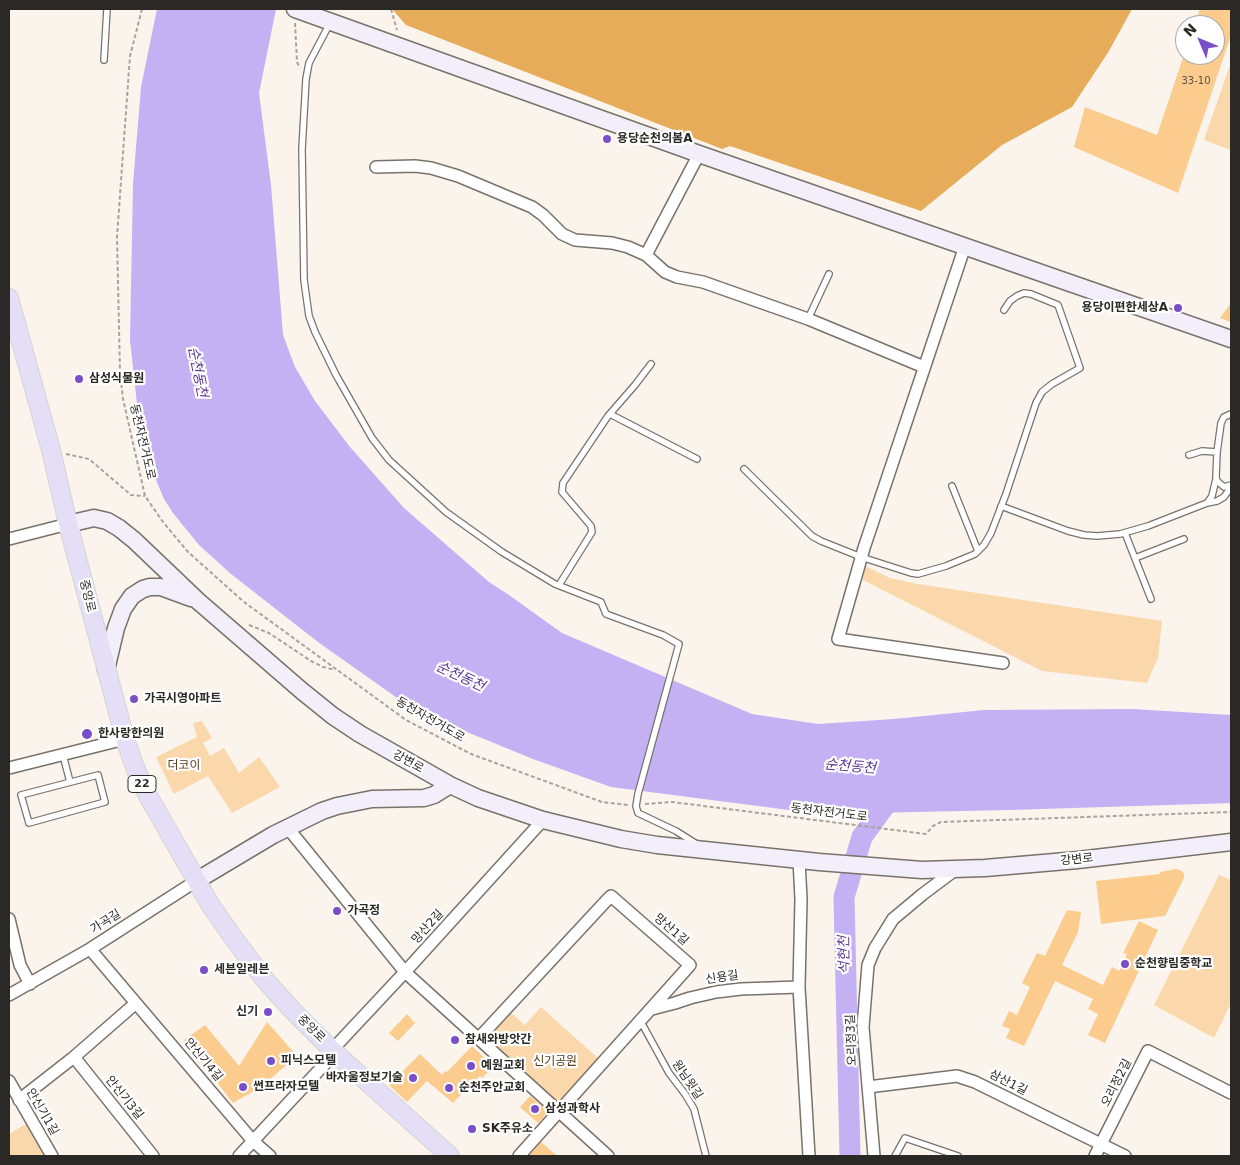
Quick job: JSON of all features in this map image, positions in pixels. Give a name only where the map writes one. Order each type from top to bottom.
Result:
[{"type":"main road","points":[[295,15],[312,14],[699,154],[1231,339]]},
{"type":"main road","name":"중앙로","points":[[10,308],[51,450],[68,524],[125,739],[147,794],[211,906],[265,980],[334,1052],[450,1156]]},
{"type":"main road","name":"강변로","points":[[68,524],[94,518],[107,521],[119,528],[198,601],[302,692],[333,716],[360,734],[450,785],[478,798],[542,820],[620,839],[657,845],[819,862],[922,870],[955,870],[1078,860],[1231,842]]},
{"type":"main road","points":[[106,670],[116,628],[123,609],[132,596],[143,588],[161,587],[198,601]]},
{"type":"main road","points":[[196,881],[287,827],[322,811],[372,798],[424,798],[434,795],[450,785]]},
{"type":"street","points":[[646,254],[699,154]]},
{"type":"street","points":[[376,167],[415,166],[432,168],[458,176],[532,207],[554,224],[562,234],[575,240],[612,243],[628,247],[646,254],[665,272],[677,277],[703,282],[808,319],[924,367]]},
{"type":"street","points":[[965,246],[862,557],[838,639],[1004,663]]},
{"type":"street","points":[[9,539],[68,524]]},
{"type":"street","points":[[9,765],[63,755],[125,739]]},
{"type":"street","name":"망산2길","points":[[334,1052],[542,820]]},
{"type":"street","points":[[287,827],[405,972],[608,1156]]},
{"type":"street","points":[[799,860],[801,899],[799,986],[809,1156]]},
{"type":"street","name":"오리정3길","points":[[874,1156],[863,1027],[868,965],[875,948],[893,919],[922,894],[955,870]]},
{"type":"street","name":"가곡길","points":[[9,995],[90,949],[196,881]]},
{"type":"street","name":"망산1길","points":[[478,1039],[611,896],[690,965],[519,1156]]},
{"type":"street","points":[[9,919],[20,966],[30,984]]},
{"type":"street","name":"안신기4길","points":[[90,949],[253,1141],[270,1156]]},
{"type":"street","name":"신용길","points":[[652,1009],[716,992],[799,986]]},
{"type":"street","points":[[19,1100],[74,1057],[136,1003]]},
{"type":"street","name":"오리정2길","points":[[1094,1156],[1148,1051],[1231,1093]]},
{"type":"street","points":[[239,1156],[334,1052]]},
{"type":"street","name":"안신기3길","points":[[74,1057],[153,1156]]},
{"type":"street","name":"삼산1길","points":[[868,1087],[957,1076],[975,1082],[1125,1156]]},
{"type":"street","name":"안신기1길","points":[[9,1081],[52,1156]]},
{"type":"lane","points":[[104,60],[107,9]]},
{"type":"lane","points":[[330,22],[309,63],[306,79],[302,149],[304,280],[309,316],[315,332],[336,375],[372,438],[389,460],[446,512],[502,552],[560,585],[601,602],[606,614],[663,635],[679,644],[636,806],[638,813],[676,831],[706,850]]},
{"type":"lane","points":[[808,319],[829,274]]},
{"type":"lane","points":[[744,469],[812,536],[862,557],[911,574],[918,574],[946,566],[975,554],[984,545],[991,533],[1036,403],[1042,392],[1080,368],[1058,305],[1024,293],[1017,296],[1004,310]]},
{"type":"lane","points":[[560,585],[592,532],[591,526],[562,492],[564,483],[610,414],[651,364]]},
{"type":"lane","points":[[610,414],[697,459]]},
{"type":"lane","points":[[1207,503],[1212,496],[1216,477],[1221,423],[1224,418],[1231,414]]},
{"type":"lane","points":[[1189,455],[1202,450],[1217,452]]},
{"type":"lane","points":[[1216,477],[1220,485],[1224,487],[1231,486]]},
{"type":"lane","points":[[952,486],[978,551]]},
{"type":"lane","points":[[1001,506],[1068,531],[1097,536],[1125,533],[1217,501],[1224,497],[1231,486]]},
{"type":"lane","points":[[1125,533],[1151,599]]},
{"type":"lane","points":[[1135,558],[1184,539]]},
{"type":"lane","points":[[63,755],[70,782]]},
{"type":"lane","points":[[98,774],[105,802],[29,823],[21,795],[70,782],[98,774]]},
{"type":"lane","name":"원님윗길","points":[[640,1020],[669,1073],[686,1094],[694,1109],[706,1156]]},
{"type":"lane","points":[[895,1156],[905,1138],[958,1156]]},
{"type":"path","name":"동천자전거도로","points":[[142,9],[130,56],[117,237],[120,373],[123,399],[145,496],[163,522],[188,552],[244,602],[406,720],[471,754],[602,802],[636,806],[672,802],[926,834],[933,826],[941,822],[1231,812]]},
{"type":"path","points":[[391,9],[401,47]]},
{"type":"path","points":[[295,15],[297,62],[306,79]]},
{"type":"path","points":[[51,450],[88,459],[131,495],[145,496]]},
{"type":"path","points":[[245,624],[255,626],[269,633],[311,661],[338,671]]},
{"type":"green space","points":[[1231,62],[1231,150],[1204,140]]},
{"type":"green space","points":[[865,566],[890,578],[918,584],[1162,621],[1158,658],[1147,683],[1042,671],[863,580]]},
{"type":"green space","name":"더코이","points":[[202,721],[212,738],[203,743],[210,756],[224,748],[239,773],[259,757],[280,787],[232,813],[208,776],[174,794],[156,757],[197,737],[193,723]]},
{"type":"green space","points":[[1219,875],[1231,880],[1231,1003],[1214,1038],[1154,1005]]},
{"type":"green space","name":"신기공원","points":[[541,1007],[599,1059],[560,1103],[550,1099],[483,1040],[509,1011],[525,1025]]},
{"type":"green space","points":[[29,1122],[49,1156],[9,1156],[9,1134]]},
{"type":"shaded area","points":[[392,9],[1132,9],[1109,51],[1072,107],[1002,145],[921,211],[730,146],[722,149],[406,25]]},
{"type":"water","name":"순천동천","points":[[157,9],[276,9],[259,93],[271,185],[283,335],[295,367],[315,401],[350,447],[404,508],[489,582],[562,633],[752,714],[818,724],[984,710],[1132,709],[1231,715],[1231,803],[820,814],[611,787],[533,759],[462,730],[400,700],[318,642],[231,574],[199,545],[164,499],[156,480],[139,422],[130,340],[133,184],[141,87]]},
{"type":"building","points":[[1200,9],[1231,9],[1231,35],[1225,53],[1225,15],[1198,15]]},
{"type":"building","points":[[1181,65],[1221,65],[1178,193],[1074,147],[1085,107],[1157,135]]},
{"type":"building","points":[[1231,303],[1231,322],[1220,318]]},
{"type":"building","points":[[1176,869],[1182,871],[1184,878],[1165,916],[1101,924],[1096,881],[1160,874],[1160,872]]},
{"type":"building","points":[[1067,910],[1081,912],[1078,932],[1062,965],[1103,985],[1112,967],[1119,971],[1127,954],[1123,953],[1139,921],[1158,930],[1105,1043],[1088,1035],[1098,1014],[1088,1009],[1093,999],[1055,981],[1024,1046],[1006,1038],[1010,1029],[1002,1026],[1009,1011],[1017,1015],[1030,987],[1022,983],[1037,953],[1045,956]]},
{"type":"building","points":[[407,1014],[415,1023],[398,1041],[389,1033]]},
{"type":"building","points":[[267,1022],[297,1056],[261,1087],[233,1103],[184,1040],[205,1025],[239,1066]]},
{"type":"building","points":[[472,1046],[491,1064],[488,1068],[490,1070],[482,1078],[480,1076],[471,1084],[453,1103],[427,1081],[407,1102],[389,1085],[420,1054],[442,1075]]},
{"type":"building","name":"삼성과학사","points":[[530,1096],[548,1112],[538,1123],[520,1107]]},
{"type":"building","points":[[541,1142],[557,1156],[529,1156]]},
{"type":"waterway","name":"석현천","points":[[850,1156],[844,897],[862,837],[896,790]]},
{"type":"place","name":"용당순천의봄A","points":[[607,139]]},
{"type":"place","name":"용당이편한세상A","points":[[1178,308]]},
{"type":"place","name":"삼성식물원","points":[[79,379]]},
{"type":"place","name":"가곡시영아파트","points":[[134,699]]},
{"type":"place","name":"한사랑한의원","points":[[87,734]]},
{"type":"place","name":"가곡정","points":[[337,911]]},
{"type":"place","name":"순천향림중학교","points":[[1125,964]]},
{"type":"place","name":"세븐일레븐","points":[[204,970]]},
{"type":"place","name":"신기","points":[[268,1012]]},
{"type":"place","name":"참새와방앗간","points":[[455,1040]]},
{"type":"place","name":"피닉스모텔","points":[[271,1061]]},
{"type":"place","name":"예원교회","points":[[471,1066]]},
{"type":"place","name":"바자울정보기술","points":[[413,1078]]},
{"type":"place","name":"썬프라자모텔","points":[[243,1087]]},
{"type":"place","name":"순천주안교회","points":[[449,1088]]},
{"type":"place","name":"삼성과학사","points":[[535,1109]]},
{"type":"place","name":"SK주유소","points":[[472,1129]]}]
